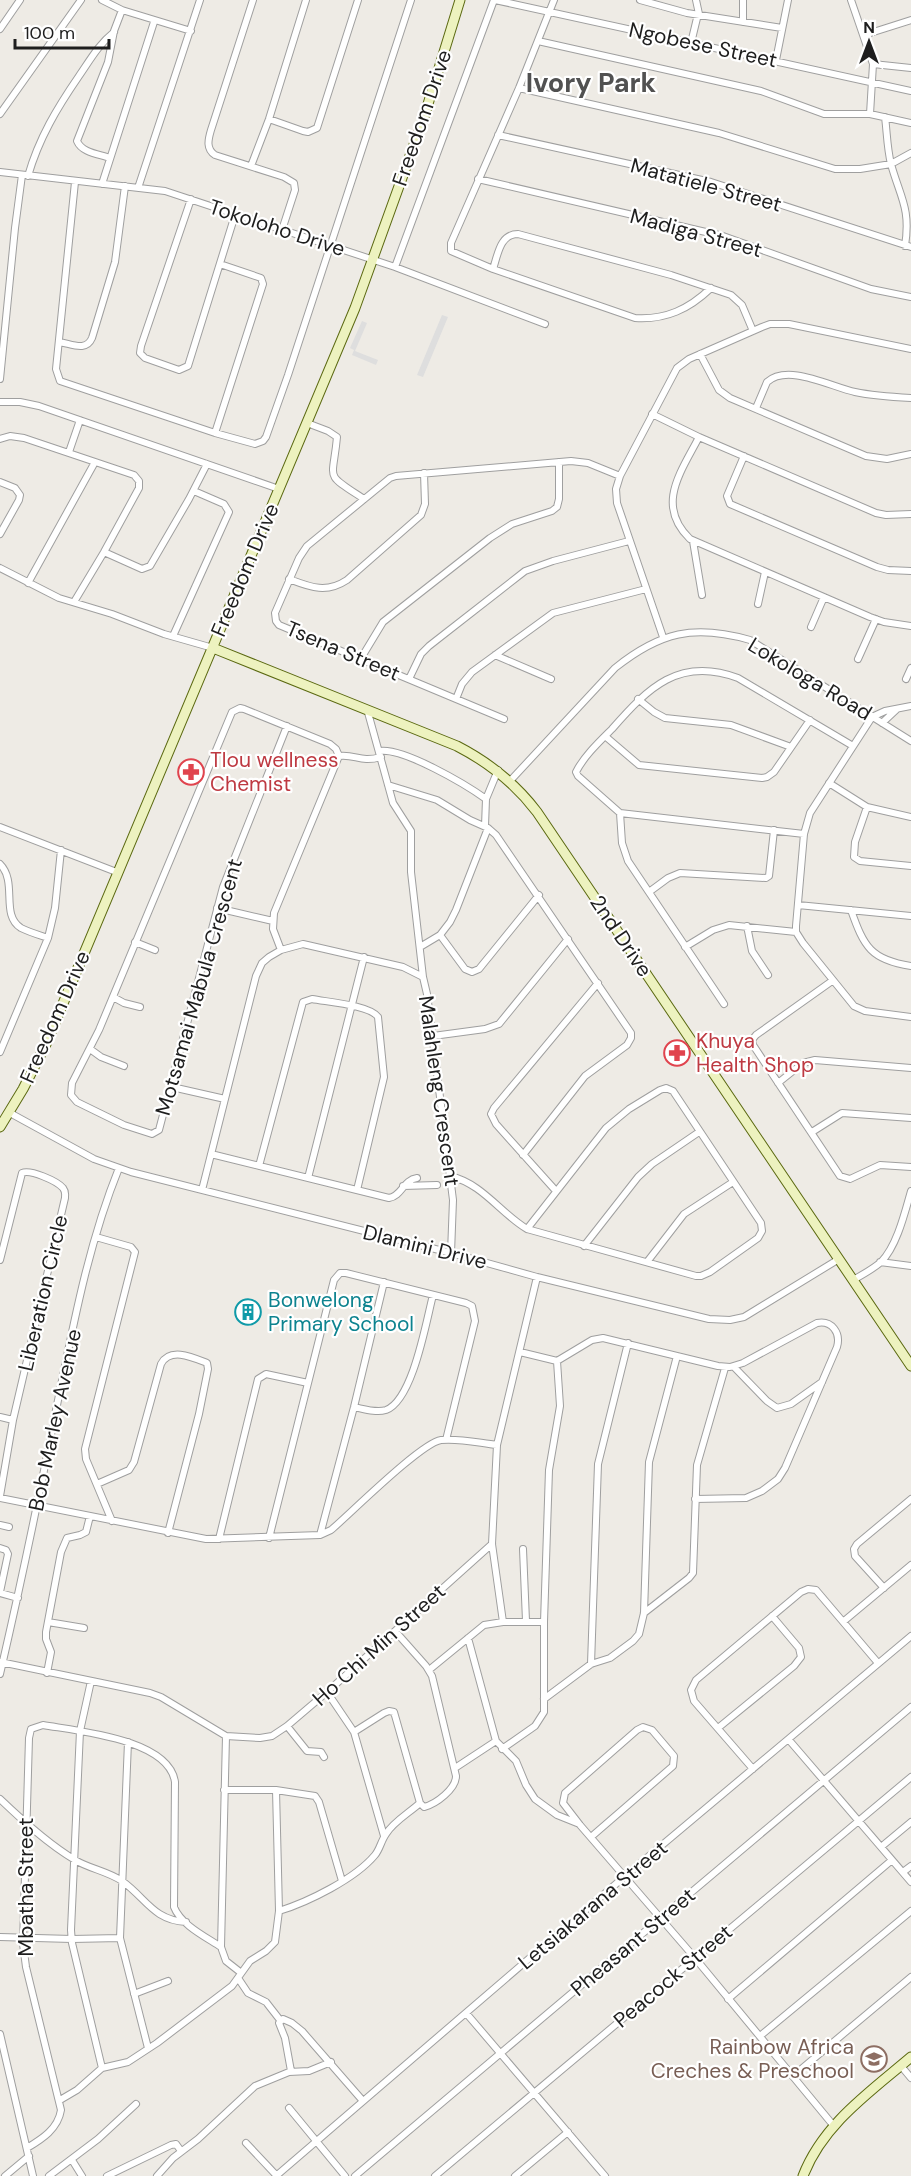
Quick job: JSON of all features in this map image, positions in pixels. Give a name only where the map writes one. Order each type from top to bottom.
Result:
[{"type":"street","points":[[0,28],[20,0]]},
{"type":"street","points":[[0,114],[81,0]]},
{"type":"street","points":[[102,0],[154,22],[191,32]]},
{"type":"street","points":[[138,188],[200,1],[192,0]]},
{"type":"street","points":[[254,0],[208,143],[209,149],[215,155],[284,177],[294,183],[295,190],[282,230]]},
{"type":"street","points":[[251,166],[306,0]]},
{"type":"street","points":[[268,119],[308,132],[317,128],[358,0]]},
{"type":"street","points":[[75,182],[59,342],[57,369],[60,381],[215,433],[255,444],[263,441],[411,0]]},
{"type":"street","name":"Freedom Drive","points":[[0,1127],[10,1113],[46,1044],[373,260],[424,117],[460,0]]},
{"type":"street","points":[[395,267],[494,0]]},
{"type":"street","name":"Ngobese Street","points":[[494,0],[524,3],[549,11],[911,91]]},
{"type":"street","points":[[554,0],[450,249],[454,254],[493,269],[635,318],[655,318],[675,313],[693,304],[711,288]]},
{"type":"street","points":[[640,0],[678,11],[782,28]]},
{"type":"street","points":[[691,43],[698,14],[696,0]]},
{"type":"street","points":[[743,0],[743,22]]},
{"type":"street","points":[[776,60],[788,0]]},
{"type":"street","points":[[851,0],[873,64],[874,82],[870,114]]},
{"type":"street","points":[[110,158],[84,150],[79,147],[77,141],[108,62],[114,31],[122,10]]},
{"type":"street","points":[[864,35],[911,20]]},
{"type":"street","points":[[102,184],[154,22]]},
{"type":"street","points":[[0,379],[15,228],[25,175],[53,114],[97,48],[114,31]]},
{"type":"street","points":[[538,41],[761,91],[824,114],[870,114],[911,123]]},
{"type":"street","points":[[873,64],[911,68]]},
{"type":"street","points":[[519,88],[719,133],[835,169],[854,170],[891,164],[911,153]]},
{"type":"street","points":[[885,117],[891,164],[908,213],[908,246]]},
{"type":"street","name":"Matatiele Street","points":[[498,135],[711,182],[908,246]]},
{"type":"street","name":"Tokoloho Drive","points":[[0,172],[165,191],[395,267],[545,324]]},
{"type":"street","name":"Madiga Street","points":[[478,179],[723,237],[871,288],[911,297]]},
{"type":"street","points":[[59,342],[85,346],[92,338],[115,262],[125,186]]},
{"type":"street","points":[[191,199],[141,346],[142,356],[179,370],[188,366],[235,215]]},
{"type":"street","points":[[493,269],[505,238],[511,234],[518,234],[671,275],[731,295],[738,300],[746,312],[753,331]]},
{"type":"street","points":[[215,433],[264,284],[261,278],[220,264]]},
{"type":"street","points":[[663,637],[629,541],[617,503],[616,489],[620,476],[677,368],[689,359],[770,324],[789,324],[911,349]]},
{"type":"street","points":[[700,354],[723,394],[866,456],[887,459],[911,454]]},
{"type":"street","points":[[756,408],[766,382],[780,375],[813,379],[865,394],[911,398]]},
{"type":"street","points":[[0,402],[28,404],[80,420],[279,489]]},
{"type":"street","points":[[652,414],[876,513],[911,514]]},
{"type":"street","points":[[69,452],[80,420]]},
{"type":"street","points":[[306,423],[337,437],[332,466],[333,475],[336,480],[364,500]]},
{"type":"street","points":[[0,439],[10,436],[24,438],[134,475],[139,481],[139,488],[74,602]]},
{"type":"street","points":[[699,436],[677,478],[672,497],[676,520],[681,530],[693,541],[876,619],[911,626]]},
{"type":"street","points":[[744,456],[727,496],[730,504],[877,567],[899,572],[911,571]]},
{"type":"street","points":[[28,583],[95,462]]},
{"type":"street","points":[[360,660],[383,622],[481,544],[512,524],[555,509],[559,499],[559,462]]},
{"type":"street","name":"Tsena Street","points":[[504,719],[277,623],[275,613],[298,558],[307,546],[390,478],[406,474],[559,462],[588,463],[620,476]]},
{"type":"street","points":[[104,552],[142,569],[150,566],[194,491],[207,464]]},
{"type":"street","points":[[289,579],[319,589],[336,586],[347,580],[421,515],[425,504],[424,473]]},
{"type":"street","points":[[0,482],[15,488],[20,495],[0,534]]},
{"type":"street","points":[[173,636],[229,512],[224,504],[194,491]]},
{"type":"street","points":[[409,679],[421,654],[429,646],[525,571],[553,561],[629,541]]},
{"type":"street","points":[[693,541],[702,595]]},
{"type":"street","points":[[0,568],[59,598],[213,648]]},
{"type":"street","points":[[758,604],[765,572]]},
{"type":"street","points":[[456,699],[467,677],[553,613],[646,589]]},
{"type":"street","points":[[811,627],[824,597]]},
{"type":"street","points":[[858,659],[876,619]]},
{"type":"street","name":"Lokologa Road","points":[[510,781],[615,668],[627,658],[663,637],[703,631],[750,640],[911,741]]},
{"type":"street","name":"2nd Drive","points":[[213,648],[457,746],[498,770],[510,781],[537,812],[911,1366]]},
{"type":"street","points":[[495,655],[551,679]]},
{"type":"street","points":[[906,679],[911,668]]},
{"type":"street","points":[[804,834],[620,813],[578,776],[577,769],[638,699],[670,677],[688,672],[711,671],[738,678],[853,746]]},
{"type":"street","points":[[638,699],[665,718],[731,725],[791,747]]},
{"type":"street","points":[[911,706],[885,711],[872,717],[810,813],[804,834],[796,932],[832,981],[860,1010],[911,1017]]},
{"type":"street","name":"Motsamai Mabula Crescent","points":[[240,708],[287,726],[230,870],[218,908],[172,1087],[157,1132],[146,1133],[124,1125],[76,1101],[71,1095],[72,1083],[113,997],[232,712],[240,708]]},
{"type":"street","points":[[367,709],[393,804],[411,831],[411,872],[423,977]]},
{"type":"street","points":[[882,723],[897,709]]},
{"type":"street","points":[[605,736],[639,765],[762,778],[771,775],[810,720]]},
{"type":"street","points":[[202,1190],[258,971],[266,959],[281,950],[274,934],[275,909],[339,756],[330,744],[287,726]]},
{"type":"street","points":[[339,756],[364,760],[394,752],[453,777],[486,799]]},
{"type":"street","points":[[420,947],[440,935],[456,910],[487,827],[486,799],[498,770]]},
{"type":"street","points":[[829,783],[867,807],[911,817]]},
{"type":"street","points":[[388,785],[437,800],[470,820],[487,827],[500,840],[631,1035],[627,1045],[585,1076],[523,1155]]},
{"type":"street","points":[[867,807],[855,842],[854,857],[860,861],[911,866]]},
{"type":"street","points":[[620,813],[624,852],[724,1004]]},
{"type":"street","points":[[0,826],[119,873]]},
{"type":"street","points":[[649,892],[668,878],[680,873],[766,878],[769,876],[774,830]]},
{"type":"street","points":[[1,1047],[48,938],[55,908],[61,850]]},
{"type":"street","points":[[0,864],[7,874],[10,917],[20,928],[48,938]]},
{"type":"street","points":[[440,935],[465,969],[475,972],[539,895]]},
{"type":"street","points":[[798,905],[911,916]]},
{"type":"street","points":[[218,908],[273,921]]},
{"type":"street","points":[[851,910],[862,937],[877,956],[886,961],[911,966]]},
{"type":"street","points":[[685,947],[722,926],[747,926],[796,932]]},
{"type":"street","points":[[747,926],[752,951],[768,975]]},
{"type":"street","points":[[433,1036],[489,1028],[499,1024],[568,939]]},
{"type":"street","points":[[135,942],[155,950]]},
{"type":"street","name":"Malahleng Crescent","points":[[281,950],[308,945],[403,967],[423,977],[433,1036],[454,1209],[452,1253]]},
{"type":"street","points":[[308,1178],[364,957]]},
{"type":"street","points":[[832,981],[752,1040],[754,1048],[843,1178],[854,1177],[867,1169],[880,1165],[911,1167]]},
{"type":"street","points":[[556,1191],[495,1124],[492,1111],[598,983]]},
{"type":"street","points":[[113,997],[124,1003],[140,1007]]},
{"type":"street","points":[[259,1166],[303,1002],[312,999],[370,1010],[378,1017],[385,1069],[357,1190]]},
{"type":"street","points":[[90,1049],[113,1063],[124,1066]]},
{"type":"street","points":[[778,1083],[803,1063],[815,1060],[911,1068]]},
{"type":"street","points":[[172,1087],[225,1099]]},
{"type":"street","points":[[450,1176],[466,1181],[480,1190],[513,1221],[527,1229],[701,1276],[758,1238],[762,1231],[761,1223],[669,1088],[662,1088],[629,1109],[606,1128],[527,1229]]},
{"type":"street","name":"Dlamini Drive","points":[[10,1113],[84,1153],[119,1168],[703,1318],[730,1320],[748,1314],[839,1259]]},
{"type":"street","points":[[812,1132],[842,1113],[911,1118]]},
{"type":"street","points":[[584,1246],[638,1176],[699,1132]]},
{"type":"street","points":[[211,1154],[392,1198],[408,1180],[417,1178]]},
{"type":"street","name":"Bob Marley Avenue","points":[[0,1674],[18,1598],[72,1335],[96,1237],[119,1168]]},
{"type":"street","name":"Liberation Circle","points":[[0,1260],[22,1173],[30,1171],[61,1186],[65,1198],[13,1420],[0,1497]]},
{"type":"street","points":[[647,1262],[684,1214],[733,1182]]},
{"type":"street","points":[[403,1186],[437,1185]]},
{"type":"street","points":[[853,1280],[880,1262],[892,1244],[911,1191]]},
{"type":"street","points":[[903,1216],[911,1217]]},
{"type":"street","points":[[96,1237],[129,1246],[134,1248],[135,1252],[85,1449],[86,1459],[112,1521]]},
{"type":"street","points":[[880,1262],[911,1266]]},
{"type":"street","points":[[268,1538],[334,1280],[342,1273],[470,1304],[475,1315],[446,1440]]},
{"type":"street","points":[[503,1622],[492,1544],[497,1445],[537,1277]]},
{"type":"street","points":[[320,1535],[384,1282]]},
{"type":"street","points":[[354,1407],[379,1411],[393,1407],[398,1402],[411,1376],[433,1295]]},
{"type":"street","points":[[520,1352],[556,1361],[597,1338],[606,1338],[724,1368],[734,1367],[817,1323],[824,1322],[835,1328],[839,1342],[785,1468],[778,1479],[762,1491],[746,1498],[695,1499]]},
{"type":"street","points":[[591,1664],[598,1464],[628,1343]]},
{"type":"street","points":[[97,1484],[129,1470],[134,1462],[160,1364],[164,1358],[174,1354],[207,1363],[208,1369],[199,1414],[168,1533]]},
{"type":"street","points":[[544,1700],[591,1664],[610,1658],[637,1637],[641,1630],[644,1613],[649,1462],[677,1356]]},
{"type":"street","points":[[502,1749],[540,1722],[544,1712],[544,1622],[549,1470],[560,1406],[556,1361]]},
{"type":"street","points":[[734,1367],[767,1401],[777,1408],[786,1406],[822,1382]]},
{"type":"street","points":[[644,1613],[693,1573],[698,1457],[724,1368]]},
{"type":"street","points":[[219,1539],[258,1379],[266,1374],[308,1383]]},
{"type":"street","points":[[0,1417],[13,1420]]},
{"type":"street","points":[[0,1497],[206,1539],[320,1535],[331,1530],[426,1447],[440,1440],[497,1445]]},
{"type":"street","points":[[884,1588],[855,1556],[854,1549],[911,1499]]},
{"type":"street","points":[[47,1673],[51,1652],[46,1639],[48,1622],[63,1545],[67,1538],[86,1532],[90,1516]]},
{"type":"street","points":[[0,1525],[9,1527]]},
{"type":"street","name":"Ho Chi Min Street","points":[[1,1663],[136,1690],[161,1698],[226,1736],[266,1737],[287,1726],[327,1692],[492,1544]]},
{"type":"street","points":[[0,1548],[6,1550],[8,1554],[2,1573],[0,1592],[18,1598]]},
{"type":"street","points":[[523,1549],[526,1622]]},
{"type":"street","points":[[844,1621],[911,1565]]},
{"type":"street","points":[[753,1769],[692,1699],[691,1690],[693,1684],[772,1616],[801,1592],[812,1589],[820,1593],[878,1663]]},
{"type":"street","points":[[718,1728],[794,1666],[801,1657],[799,1648],[772,1616]]},
{"type":"street","points":[[48,1622],[84,1628]]},
{"type":"street","points":[[429,1670],[484,1624],[544,1622]]},
{"type":"street","points":[[354,1732],[384,1713],[394,1712],[420,1803],[424,1807],[451,1789],[456,1782],[455,1768],[429,1670],[395,1631]]},
{"type":"street","points":[[468,1638],[496,1741],[516,1761],[535,1799],[557,1815],[580,1825]]},
{"type":"street","name":"Letsiakarana Street","points":[[276,2176],[624,1877],[910,1638]]},
{"type":"street","points":[[91,1681],[80,1731],[72,1939],[102,2068]]},
{"type":"street","points":[[327,1692],[354,1732],[384,1836]]},
{"type":"street","name":"Pheasant Street","points":[[355,2176],[911,1707]]},
{"type":"street","name":"Mbatha Street","points":[[5,2176],[56,2124],[60,2115],[60,2100],[28,1978],[22,1937],[29,1738],[31,1729],[43,1725],[80,1731]]},
{"type":"street","points":[[287,1726],[307,1751],[321,1752],[324,1757]]},
{"type":"street","points":[[591,1836],[673,1766],[675,1759],[672,1754],[649,1728],[643,1727],[638,1730],[565,1793],[563,1803],[834,2125]]},
{"type":"street","points":[[80,1731],[128,1742],[150,1752],[166,1763],[174,1775],[173,1900],[177,1914],[221,1947]]},
{"type":"street","points":[[226,1736],[221,1947],[226,1961],[239,1975],[248,1993],[266,2002],[280,2020],[291,2071]]},
{"type":"street","points":[[789,1740],[911,1882]]},
{"type":"street","points":[[455,1768],[496,1741]]},
{"type":"street","points":[[128,1742],[120,1938],[148,2048]]},
{"type":"street","name":"Peacock Street","points":[[435,2176],[911,1777]]},
{"type":"street","points":[[224,1790],[276,1790],[315,1796],[342,1881]]},
{"type":"street","points":[[60,2100],[94,2077],[102,2068],[128,2062],[148,2048],[232,1986],[250,1961],[275,1942],[279,1911],[276,1790]]},
{"type":"street","points":[[0,1799],[27,1825],[74,1860],[100,1869],[123,1882],[159,1916],[170,1921],[186,1922]]},
{"type":"street","points":[[279,1911],[298,1904],[342,1881],[376,1854],[384,1836],[420,1803]]},
{"type":"street","points":[[881,1847],[911,1822]]},
{"type":"street","points":[[728,1999],[892,1860]]},
{"type":"street","points":[[903,1872],[911,1866]]},
{"type":"street","points":[[760,2036],[911,1911]]},
{"type":"street","points":[[0,1937],[120,1938]]},
{"type":"street","points":[[793,2076],[911,1977]]},
{"type":"street","points":[[134,1994],[168,1981]]},
{"type":"street","points":[[466,2013],[535,2092],[601,2175]]},
{"type":"street","points":[[280,2020],[285,2019],[297,2026],[363,2101]]},
{"type":"street","points":[[0,2034],[33,2176]]},
{"type":"street","points":[[803,2176],[808,2162],[834,2125],[859,2100],[911,2057]]},
{"type":"street","points":[[157,2176],[255,2086],[291,2071],[309,2071],[331,2062]]},
{"type":"street","points":[[901,2066],[911,2078]]},
{"type":"street","points":[[49,2176],[72,2160],[136,2104]]},
{"type":"street","points":[[288,2108],[345,2176]]},
{"type":"street","points":[[515,2176],[568,2132]]},
{"type":"street","points":[[246,2143],[276,2176]]},
{"type":"street","points":[[107,2176],[171,2145],[176,2144],[182,2151]]},
{"type":"street","points":[[72,2160],[82,2176]]},
{"type":"shaded area","points":[[442,315],[448,317],[423,377],[417,375]]},
{"type":"shaded area","points":[[362,321],[367,323],[355,351],[378,360],[376,365],[352,355],[354,350],[350,348]]},
{"type":"place","name":"Tlou wellness Chemist","points":[[191,772]]},
{"type":"place","name":"Khuya Health Shop","points":[[677,1053]]},
{"type":"place","name":"Bonwelong Primary School","points":[[248,1312]]},
{"type":"place","name":"Rainbow Africa Creches & Preschool","points":[[874,2059]]},
{"type":"district","name":"Ivory Park","points":[[591,82]]}]
